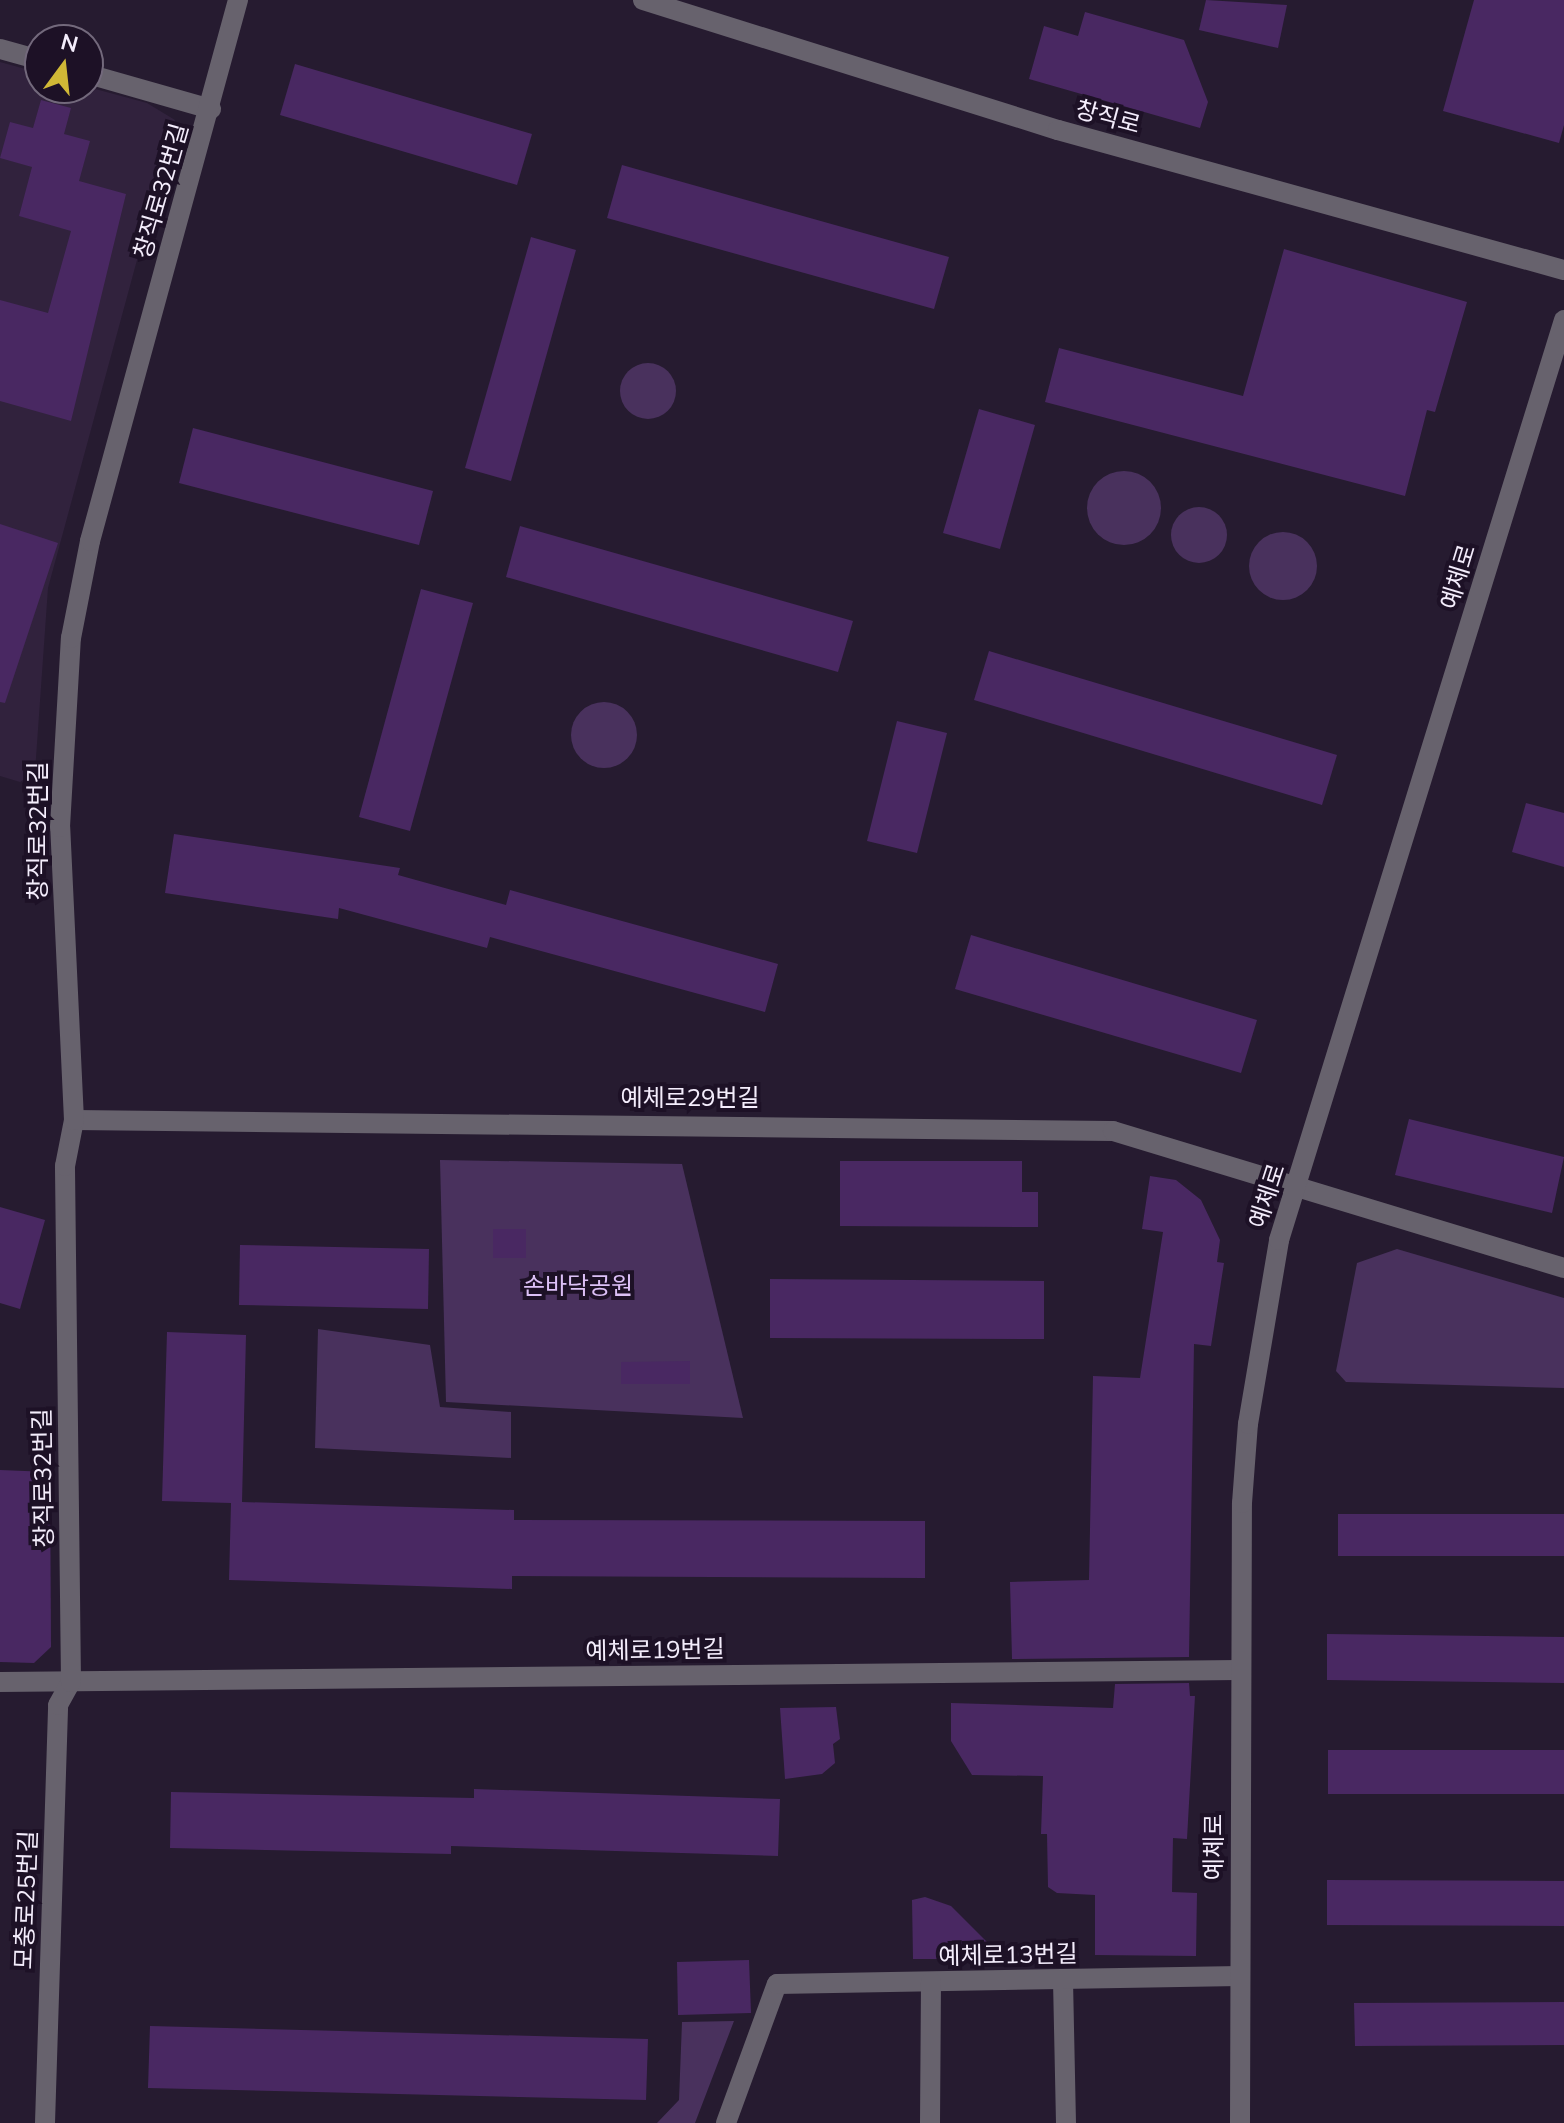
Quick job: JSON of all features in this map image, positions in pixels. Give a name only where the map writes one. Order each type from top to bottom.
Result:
[{"type":"street","name":"창직로32번길","points":[[71,1682],[65,1166],[74,1120],[60,827],[71,638],[90,541],[211,109],[238,0]]},
{"type":"street","name":"창직로","points":[[643,0],[1058,130],[1564,270]]},
{"type":"street","points":[[0,49],[24,56]]},
{"type":"street","points":[[104,79],[211,109]]},
{"type":"street","name":"예체로","points":[[1240,2123],[1239,1670],[1248,1424],[1279,1240],[1564,320]]},
{"type":"street","name":"예체로29번길","points":[[74,1120],[1113,1131],[1564,1268]]},
{"type":"street","name":"예체로19번길","points":[[0,1682],[1239,1670]]},
{"type":"street","name":"모충로25번길","points":[[45,2123],[58,1705],[71,1682]]},
{"type":"street","name":"예체로13번길","points":[[726,2123],[777,1984],[1240,1976]]},
{"type":"street","points":[[1063,1980],[1066,2123]]},
{"type":"street","points":[[930,2123],[931,1982]]},
{"type":"shaded area","points":[[0,62],[24,69],[24,104],[104,104],[104,91],[147,103],[175,120],[48,588],[35,772],[20,782],[0,776]]},
{"type":"green space","points":[[648,363],[667,372],[676,391],[667,410],[648,419],[629,410],[620,391],[629,372]]},
{"type":"green space","points":[[1124,471],[1145,477],[1155,487],[1161,508],[1155,529],[1145,539],[1124,545],[1103,539],[1093,529],[1087,508],[1093,487],[1103,477]]},
{"type":"green space","points":[[1199,507],[1219,515],[1227,535],[1219,555],[1199,563],[1179,555],[1171,535],[1179,515]]},
{"type":"green space","points":[[1283,532],[1307,542],[1317,566],[1307,590],[1283,600],[1259,590],[1249,566],[1259,542]]},
{"type":"green space","points":[[604,702],[617,705],[627,712],[634,722],[637,735],[634,748],[627,758],[617,765],[604,768],[591,765],[581,758],[574,748],[571,735],[574,722],[581,712],[591,705]]},
{"type":"green space","name":"손바닥공원","points":[[440,1160],[682,1164],[743,1418],[446,1402]]},
{"type":"green space","points":[[1397,1249],[1564,1298],[1564,1388],[1346,1382],[1336,1371],[1357,1263]]},
{"type":"green space","points":[[318,1329],[430,1345],[440,1407],[511,1412],[511,1458],[315,1448]]},
{"type":"green space","points":[[734,2021],[695,2123],[657,2123],[679,2100],[682,2022]]},
{"type":"building","points":[[1206,0],[1287,5],[1278,48],[1199,30]]},
{"type":"building","points":[[1474,0],[1564,0],[1564,125],[1559,143],[1443,111]]},
{"type":"building","points":[[1085,12],[1184,40],[1208,102],[1200,128],[1029,79],[1044,26],[1078,36]]},
{"type":"building","points":[[295,64],[532,134],[517,185],[280,115]]},
{"type":"building","points":[[40,104],[71,108],[64,134],[90,141],[79,181],[126,194],[71,421],[0,401],[0,300],[48,313],[71,231],[19,216],[32,167],[0,158],[10,122],[33,128]]},
{"type":"building","points":[[622,165],[949,257],[934,309],[607,218]]},
{"type":"building","points":[[531,237],[576,250],[511,481],[465,468]]},
{"type":"building","points":[[1284,249],[1467,302],[1435,412],[1427,410],[1405,496],[1045,402],[1059,348],[1243,396]]},
{"type":"building","points":[[979,409],[1035,425],[1000,549],[943,533]]},
{"type":"building","points":[[193,428],[433,491],[419,545],[179,483]]},
{"type":"building","points":[[0,524],[58,543],[5,703],[0,702]]},
{"type":"building","points":[[520,526],[853,621],[838,672],[506,577]]},
{"type":"building","points":[[421,589],[473,603],[410,831],[359,817]]},
{"type":"building","points":[[989,651],[1337,755],[1322,805],[974,700]]},
{"type":"building","points":[[897,721],[947,733],[917,853],[867,841]]},
{"type":"building","points":[[1526,803],[1564,813],[1564,867],[1512,852]]},
{"type":"building","points":[[174,834],[400,868],[398,875],[506,905],[510,890],[778,964],[765,1012],[490,937],[487,948],[339,908],[338,919],[165,893]]},
{"type":"building","points":[[971,935],[1257,1020],[1241,1073],[955,989]]},
{"type":"building","points":[[1409,1119],[1564,1157],[1552,1213],[1395,1175]]},
{"type":"building","points":[[840,1161],[1022,1161],[1022,1192],[1038,1192],[1038,1227],[840,1226]]},
{"type":"building","points":[[1150,1176],[1176,1180],[1201,1200],[1220,1240],[1217,1262],[1224,1263],[1211,1346],[1194,1344],[1189,1657],[1012,1659],[1010,1582],[1089,1580],[1093,1376],[1140,1378],[1163,1232],[1142,1229]]},
{"type":"building","points":[[0,1207],[45,1220],[20,1309],[0,1303]]},
{"type":"building","points":[[493,1229],[526,1229],[526,1258],[493,1258]]},
{"type":"building","points":[[240,1245],[429,1249],[428,1309],[239,1305]]},
{"type":"building","points":[[770,1279],[1044,1281],[1044,1339],[770,1338]]},
{"type":"building","points":[[167,1332],[246,1335],[242,1502],[514,1510],[514,1520],[925,1521],[925,1578],[512,1576],[512,1589],[229,1580],[231,1503],[162,1501]]},
{"type":"building","points":[[690,1361],[690,1384],[621,1384],[621,1362]]},
{"type":"building","points":[[0,1470],[50,1472],[51,1647],[34,1663],[0,1662]]},
{"type":"building","points":[[1338,1514],[1564,1514],[1564,1556],[1338,1556]]},
{"type":"building","points":[[1327,1634],[1564,1637],[1564,1683],[1327,1680]]},
{"type":"building","points":[[1189,1683],[1190,1696],[1195,1696],[1187,1839],[1173,1838],[1172,1892],[1197,1893],[1196,1956],[1095,1955],[1095,1895],[1057,1893],[1048,1887],[1047,1834],[1041,1834],[1043,1776],[972,1775],[951,1741],[951,1703],[1113,1708],[1115,1684]]},
{"type":"building","points":[[836,1707],[840,1739],[833,1744],[835,1763],[822,1774],[785,1779],[780,1708]]},
{"type":"building","points":[[1328,1750],[1564,1750],[1564,1794],[1328,1794]]},
{"type":"building","points":[[474,1789],[780,1799],[778,1856],[451,1846],[451,1854],[170,1848],[171,1792],[474,1798]]},
{"type":"building","points":[[1327,1880],[1564,1881],[1564,1926],[1327,1925]]},
{"type":"building","points":[[925,1897],[951,1906],[994,1949],[969,1948],[969,1959],[913,1959],[912,1900]]},
{"type":"building","points":[[749,1960],[751,2013],[678,2015],[677,1962]]},
{"type":"building","points":[[1564,2002],[1564,2045],[1355,2046],[1354,2003]]},
{"type":"building","points":[[150,2026],[648,2039],[646,2100],[148,2088]]}]
